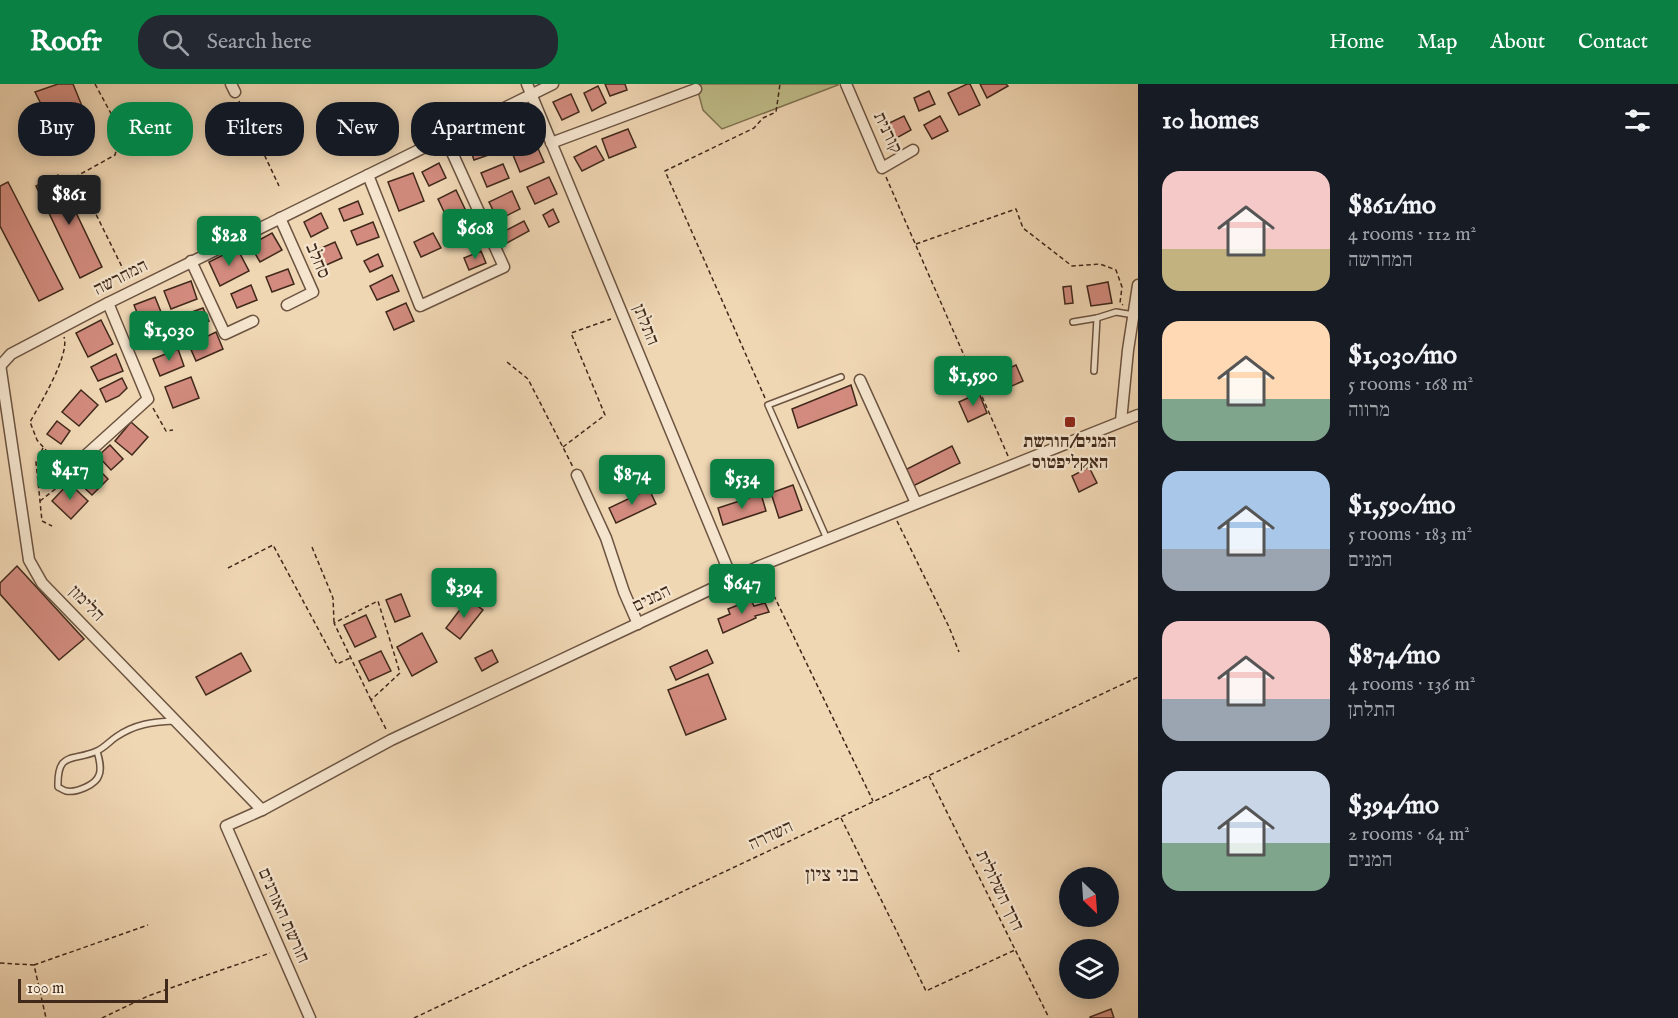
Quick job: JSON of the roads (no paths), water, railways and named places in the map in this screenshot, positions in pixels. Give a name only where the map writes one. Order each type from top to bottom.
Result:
[{"type":"street","name":"המחרשה","points":[[506,102],[529,89],[553,84]]},
{"type":"street","name":"קורנית","points":[[846,84],[882,168],[913,150]]},
{"type":"street","name":"התלתן","points":[[529,89],[732,579]]},
{"type":"street","points":[[551,143],[696,89]]},
{"type":"street","name":"המחרשה","points":[[0,365],[11,354],[61,327],[411,154]]},
{"type":"street","points":[[368,175],[420,306],[504,267],[454,156]]},
{"type":"street","name":"סחלב","points":[[280,218],[313,292],[287,305]]},
{"type":"street","points":[[191,261],[225,334],[253,321]]},
{"type":"street","points":[[1120,421],[1138,285]]},
{"type":"street","points":[[66,473],[148,399],[108,303]]},
{"type":"street","name":"הלימון","points":[[0,365],[29,560],[42,582],[262,810]]},
{"type":"street","points":[[860,380],[916,503]]},
{"type":"street","name":"המנים","points":[[226,826],[262,810],[391,740],[760,566],[1138,414]]},
{"type":"street","points":[[577,476],[606,538],[624,592],[638,624]]},
{"type":"street","name":"חורשת האורנים","points":[[226,826],[310,1018]]},
{"type":"lane","points":[[1073,322],[1116,312],[1134,315]]},
{"type":"lane","points":[[1094,371],[1097,318]]},
{"type":"lane","points":[[827,539],[768,405],[841,377]]},
{"type":"lane","points":[[97,751],[100,761],[99,774],[95,781],[74,791],[58,787],[57,772],[61,765],[72,757],[97,751],[127,730],[140,724],[176,721]]},
{"type":"place","name":"המנים/חורשת האקליפטוס","points":[[1070,422]]},
{"type":"district","name":"בני ציון","points":[[832,875]]}]
